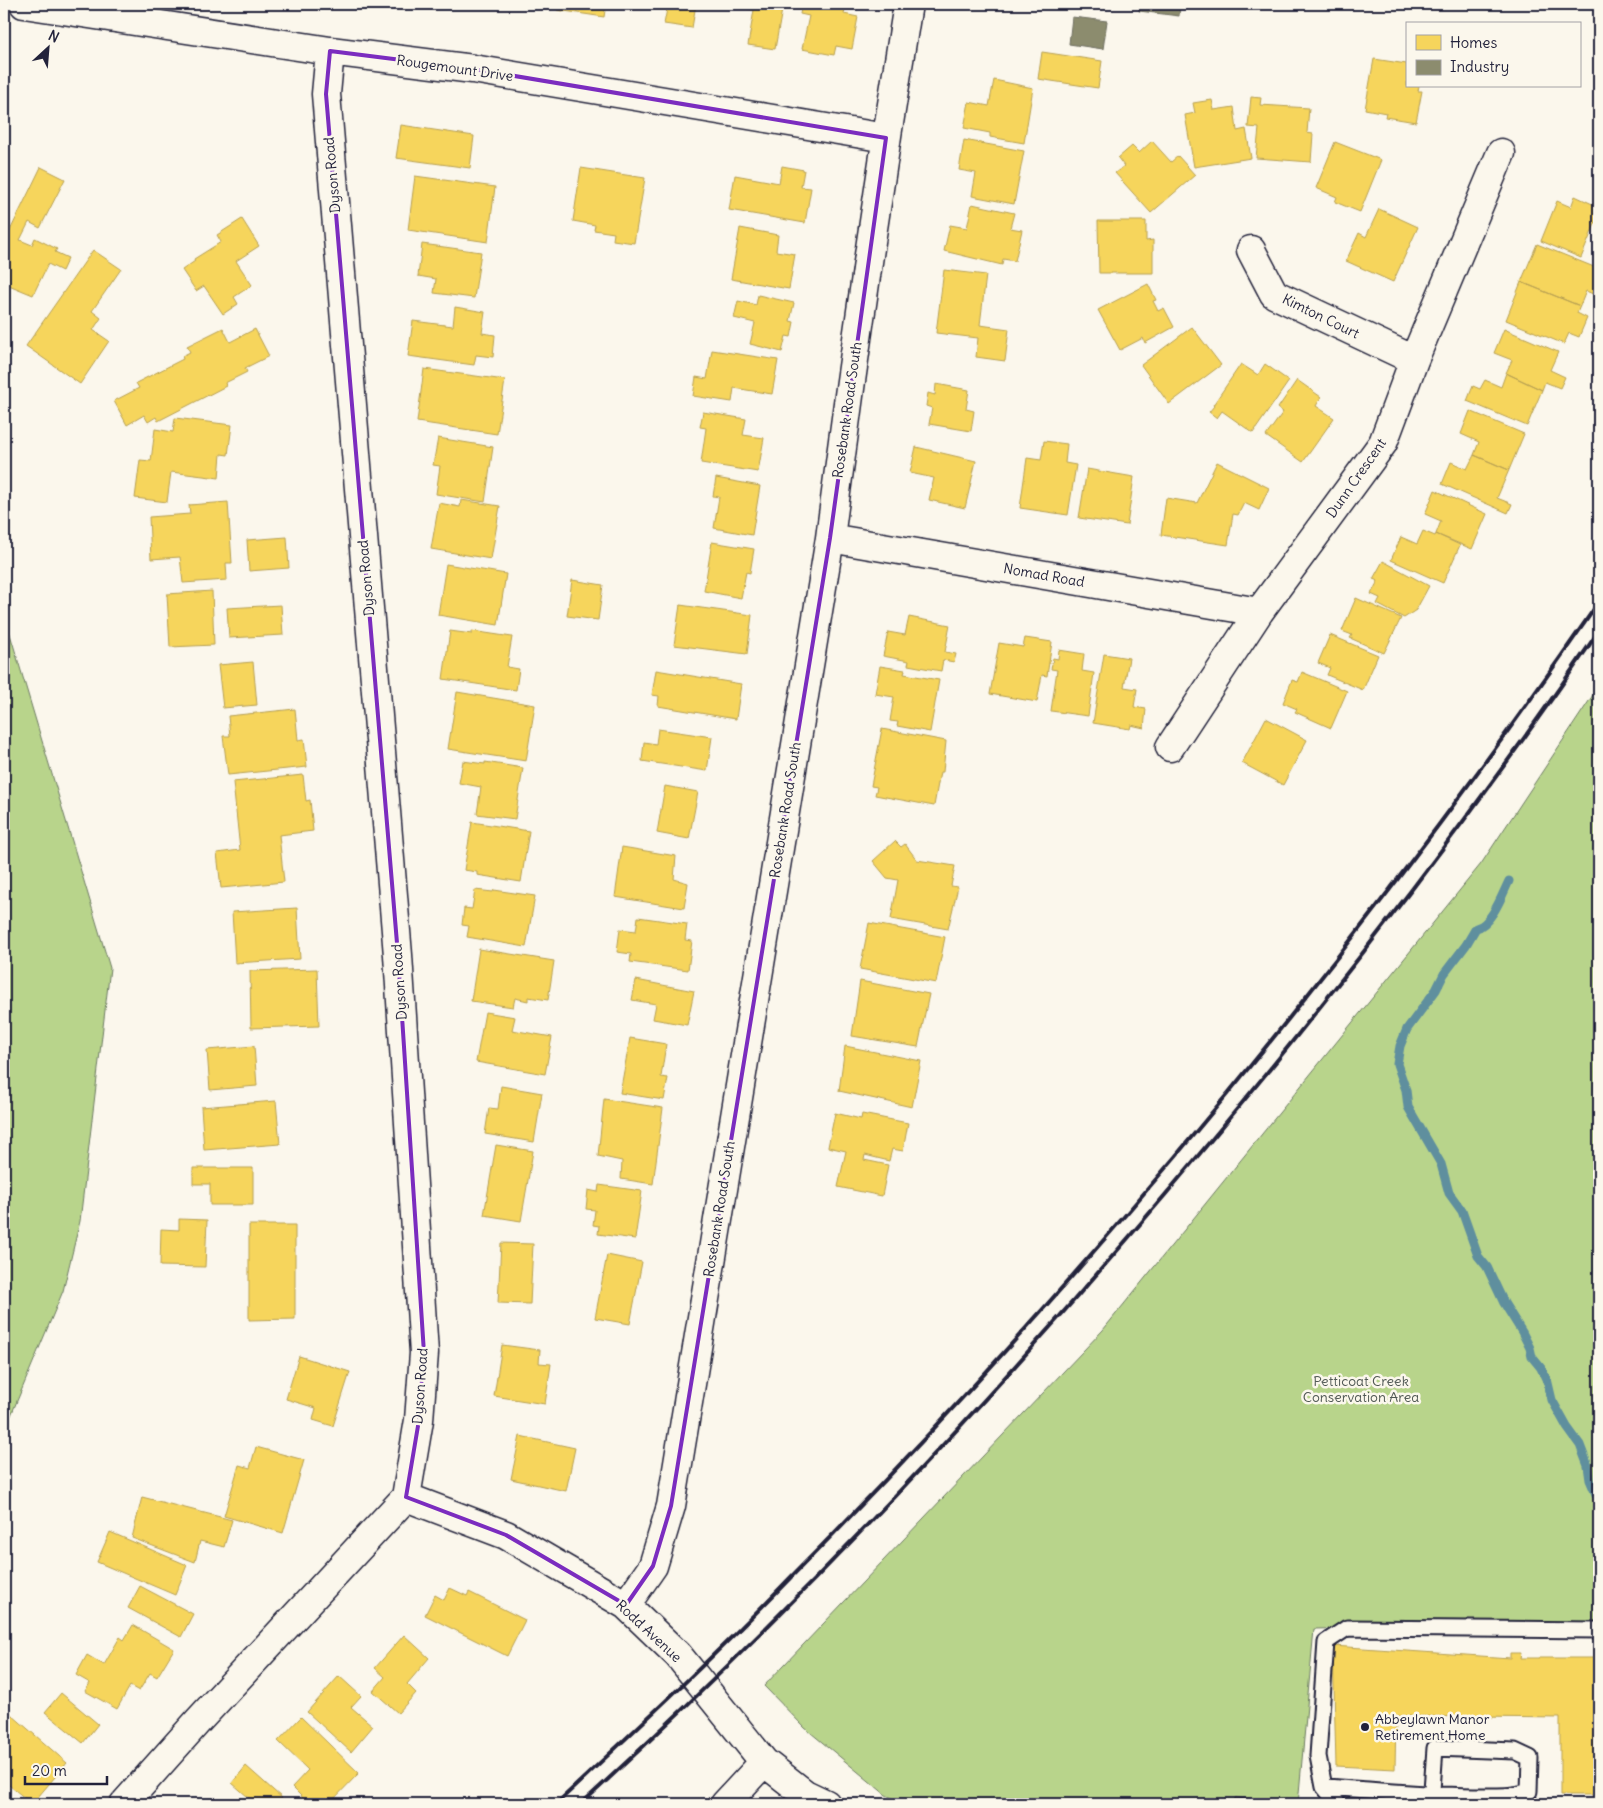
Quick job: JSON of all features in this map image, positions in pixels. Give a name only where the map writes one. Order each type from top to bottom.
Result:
[{"type":"street","name":"Rougemount Drive","points":[[24,4],[330,51],[472,69],[886,138]]},
{"type":"street","name":"Rosebank Road South","points":[[626,1605],[653,1566],[671,1506],[830,538],[845,417],[886,138],[908,4]]},
{"type":"street","name":"Dyson Road","points":[[330,51],[326,94],[397,945],[424,1353],[420,1420],[406,1498]]},
{"type":"street","name":"Dunn Crescent","points":[[1170,747],[1259,612],[1383,443],[1414,360],[1501,153]]},
{"type":"street","name":"Kimton Court","points":[[1251,250],[1274,294],[1414,360]]},
{"type":"street","name":"Nomad Road","points":[[830,538],[1259,612]]},
{"type":"street","name":"Rodd Avenue","points":[[406,1498],[506,1535],[626,1605],[678,1655],[764,1762],[805,1794],[826,1804]]},
{"type":"street","points":[[124,1804],[199,1720],[406,1498]]},
{"type":"street","points":[[725,1804],[764,1762]]},
{"type":"lane","points":[[1338,1804],[1324,1787],[1318,1756],[1326,1642],[1347,1628],[1599,1630]]},
{"type":"lane","points":[[1324,1787],[1431,1799],[1518,1795],[1529,1791],[1530,1758],[1515,1751],[1435,1748],[1431,1799]]},
{"type":"highlighted area","points":[[330,51],[473,69],[886,138],[830,538],[671,1506],[653,1566],[626,1605],[506,1535],[406,1497],[419,1420],[424,1353],[398,955],[326,94]]},
{"type":"green space","points":[[4,614],[110,968],[80,1221],[63,1291],[4,1432]]},
{"type":"green space","name":"Petticoat Creek Conservation Area","points":[[1599,686],[1599,1623],[1314,1629],[1298,1804],[905,1804],[886,1795],[805,1728],[764,1686],[1103,1330],[1481,864]]},
{"type":"building: Homes","points":[[558,4],[606,4],[604,17],[557,10]]},
{"type":"building: Homes","points":[[649,4],[696,4],[692,28],[664,24],[667,9],[649,6]]},
{"type":"building: Homes","points":[[717,4],[783,4],[775,49],[748,45],[754,10]]},
{"type":"building: Homes","points":[[802,4],[846,4],[844,14],[858,17],[852,49],[836,46],[834,55],[802,49],[809,16],[800,14]]},
{"type":"building: Homes","points":[[1042,52],[1102,61],[1098,88],[1038,79]]},
{"type":"building: Homes","points":[[1374,59],[1406,64],[1406,88],[1419,88],[1418,91],[1422,91],[1416,122],[1385,117],[1386,113],[1365,109]]},
{"type":"building: Homes","points":[[994,80],[1033,88],[1024,143],[990,137],[990,133],[964,128],[969,102],[989,106]]},
{"type":"building: Homes","points":[[1251,97],[1261,98],[1260,105],[1309,108],[1307,133],[1313,134],[1311,162],[1256,158],[1259,128],[1248,127]]},
{"type":"building: Homes","points":[[1212,100],[1214,110],[1234,107],[1237,131],[1246,129],[1251,158],[1194,167],[1185,115],[1195,113],[1193,103]]},
{"type":"building: Homes","points":[[401,125],[474,136],[470,168],[396,158]]},
{"type":"building: Homes","points":[[964,140],[1024,151],[1014,204],[972,196],[976,173],[959,170]]},
{"type":"building: Homes","points":[[1152,141],[1171,162],[1178,156],[1195,175],[1151,213],[1115,173],[1124,166],[1118,158],[1132,146],[1139,153]]},
{"type":"building: Homes","points":[[1335,142],[1381,160],[1360,212],[1335,202],[1337,197],[1316,188]]},
{"type":"building: Homes","points":[[782,166],[804,170],[801,187],[811,188],[805,223],[729,210],[735,175],[779,183]]},
{"type":"building: Homes","points":[[41,167],[65,179],[40,228],[29,222],[20,240],[32,245],[35,238],[57,249],[55,252],[68,258],[62,271],[48,264],[33,295],[4,283],[4,243]]},
{"type":"building: Homes","points":[[581,168],[645,178],[634,243],[613,240],[614,233],[594,230],[595,225],[573,221]]},
{"type":"building: Homes","points":[[415,176],[495,187],[488,242],[408,230]]},
{"type":"building: Homes","points":[[1575,196],[1599,207],[1599,214],[1581,258],[1541,241],[1557,201],[1571,207]]},
{"type":"building: Homes","points":[[972,204],[1014,213],[1010,228],[1022,230],[1015,261],[1003,259],[1002,265],[944,251],[950,225],[967,228]]},
{"type":"building: Homes","points":[[1379,209],[1418,227],[1393,282],[1346,261],[1359,233],[1366,237]]},
{"type":"building: Homes","points":[[242,219],[259,246],[236,261],[252,285],[234,297],[238,304],[223,314],[204,286],[196,291],[182,270],[195,261],[194,259],[221,242],[217,235]]},
{"type":"building: Homes","points":[[1098,221],[1146,221],[1146,241],[1153,240],[1153,273],[1099,273]]},
{"type":"building: Homes","points":[[740,228],[778,235],[776,251],[795,254],[789,289],[731,279]]},
{"type":"building: Homes","points":[[422,244],[481,252],[474,298],[434,293],[436,279],[418,276]]},
{"type":"building: Homes","points":[[1537,244],[1599,269],[1598,296],[1586,291],[1580,306],[1521,282]]},
{"type":"building: Homes","points":[[93,250],[121,269],[92,311],[101,318],[93,330],[109,341],[80,384],[26,346]]},
{"type":"building: Homes","points":[[944,270],[986,275],[980,325],[1009,329],[1005,361],[976,357],[978,338],[936,333]]},
{"type":"building: Homes","points":[[1521,282],[1580,306],[1577,313],[1587,318],[1579,337],[1569,333],[1564,344],[1506,320]]},
{"type":"building: Homes","points":[[1148,284],[1156,300],[1153,301],[1158,311],[1164,308],[1174,327],[1145,343],[1143,338],[1120,350],[1098,310]]},
{"type":"building: Homes","points":[[758,295],[794,303],[790,321],[794,322],[791,337],[786,336],[782,352],[750,344],[755,323],[734,318],[738,301],[756,305]]},
{"type":"building: Homes","points":[[455,307],[485,312],[482,333],[495,335],[493,357],[476,355],[474,365],[408,356],[413,321],[453,326]]},
{"type":"building: Homes","points":[[1192,327],[1221,365],[1169,404],[1141,365]]},
{"type":"building: Homes","points":[[223,328],[230,342],[255,329],[269,356],[245,368],[247,372],[225,383],[226,386],[158,421],[156,417],[148,422],[144,415],[127,425],[114,401],[139,388],[136,383],[183,359],[182,356],[190,352],[187,346]]},
{"type":"building: Homes","points":[[1504,329],[1558,352],[1550,370],[1565,377],[1560,388],[1545,382],[1542,390],[1506,373],[1512,360],[1494,353]]},
{"type":"building: Homes","points":[[712,350],[778,360],[772,394],[734,388],[732,402],[693,396],[696,377],[707,379]]},
{"type":"building: Homes","points":[[1241,364],[1258,375],[1265,364],[1289,381],[1253,433],[1222,411],[1217,418],[1209,412]]},
{"type":"building: Homes","points":[[424,369],[505,380],[497,434],[417,422]]},
{"type":"building: Homes","points":[[1506,373],[1542,390],[1527,426],[1467,401],[1473,386],[1480,389],[1485,380],[1501,387]]},
{"type":"building: Homes","points":[[1297,380],[1321,397],[1316,406],[1334,418],[1303,462],[1266,436],[1283,412],[1278,408]]},
{"type":"building: Homes","points":[[936,384],[969,390],[966,409],[974,411],[971,431],[929,424],[932,408],[926,406],[928,393],[935,395]]},
{"type":"building: Homes","points":[[1470,411],[1524,434],[1509,470],[1474,455],[1479,442],[1461,434]]},
{"type":"building: Homes","points":[[703,412],[746,419],[743,435],[764,438],[758,472],[701,463],[706,428],[700,427]]},
{"type":"building: Homes","points":[[175,418],[232,425],[228,455],[221,454],[219,478],[171,472],[167,502],[135,498],[140,460],[151,461],[155,429],[173,432]]},
{"type":"building: Homes","points":[[438,438],[493,447],[485,502],[436,494],[440,466],[433,465]]},
{"type":"building: Homes","points":[[1044,441],[1067,444],[1065,463],[1076,465],[1068,515],[1020,508],[1027,458],[1041,460]]},
{"type":"building: Homes","points":[[916,447],[976,461],[965,508],[929,500],[934,478],[910,473]]},
{"type":"building: Homes","points":[[1474,455],[1509,470],[1497,498],[1512,504],[1508,513],[1442,484],[1451,462],[1467,469]]},
{"type":"building: Homes","points":[[1217,462],[1269,488],[1259,510],[1244,503],[1238,515],[1233,514],[1228,545],[1161,535],[1166,498],[1197,503]]},
{"type":"building: Homes","points":[[1087,469],[1134,477],[1127,525],[1079,518]]},
{"type":"building: Homes","points":[[716,478],[760,486],[752,535],[714,528],[719,497],[713,496]]},
{"type":"building: Homes","points":[[1435,490],[1487,514],[1472,549],[1436,534],[1441,521],[1425,514]]},
{"type":"building: Homes","points":[[461,500],[500,506],[491,559],[431,549],[439,503],[460,507]]},
{"type":"building: Homes","points":[[228,502],[232,563],[226,563],[227,580],[183,583],[180,557],[151,559],[149,517],[190,514],[189,505]]},
{"type":"building: Homes","points":[[1423,531],[1435,536],[1436,534],[1460,545],[1443,583],[1391,560],[1401,537],[1417,544]]},
{"type":"building: Homes","points":[[287,537],[289,568],[249,571],[247,540]]},
{"type":"building: Homes","points":[[712,542],[754,549],[750,573],[746,572],[741,598],[704,591]]},
{"type":"building: Homes","points":[[1383,561],[1429,586],[1416,610],[1404,618],[1377,604],[1380,598],[1371,594],[1378,581],[1373,579]]},
{"type":"building: Homes","points":[[446,564],[506,574],[498,625],[438,615]]},
{"type":"building: Homes","points":[[572,580],[603,585],[598,620],[567,616]]},
{"type":"building: Homes","points":[[212,591],[214,645],[170,647],[167,594]]},
{"type":"building: Homes","points":[[1356,598],[1401,618],[1384,653],[1350,638],[1352,635],[1342,631]]},
{"type":"building: Homes","points":[[281,605],[283,635],[229,638],[227,608]]},
{"type":"building: Homes","points":[[680,605],[752,615],[747,654],[674,645]]},
{"type":"building: Homes","points":[[909,617],[950,625],[945,652],[956,654],[954,662],[943,660],[941,671],[908,665],[909,661],[883,656],[888,632],[905,635]]},
{"type":"building: Homes","points":[[450,631],[472,634],[472,631],[512,637],[507,667],[519,669],[516,690],[443,679]]},
{"type":"building: Homes","points":[[1330,635],[1378,655],[1363,690],[1327,675],[1330,668],[1318,663]]},
{"type":"building: Homes","points":[[1025,638],[1052,642],[1047,676],[1042,675],[1037,702],[990,694],[999,643],[1023,647]]},
{"type":"building: Homes","points":[[1059,650],[1084,654],[1082,671],[1094,673],[1088,716],[1051,711],[1057,670],[1051,669],[1053,658],[1058,659]]},
{"type":"building: Homes","points":[[1104,654],[1129,658],[1124,687],[1137,689],[1134,707],[1146,709],[1144,728],[1131,725],[1130,729],[1093,723]]},
{"type":"building: Homes","points":[[253,662],[257,705],[223,708],[218,665]]},
{"type":"building: Homes","points":[[880,666],[905,670],[904,674],[939,680],[930,732],[897,726],[898,722],[890,721],[894,697],[875,694]]},
{"type":"building: Homes","points":[[656,670],[741,684],[736,719],[658,706],[659,696],[652,695]]},
{"type":"building: Homes","points":[[1302,672],[1347,691],[1331,728],[1295,712],[1297,709],[1283,703],[1292,680],[1298,682]]},
{"type":"building: Homes","points":[[457,692],[535,705],[526,761],[448,749]]},
{"type":"building: Homes","points":[[295,709],[298,740],[304,739],[307,767],[228,775],[223,736],[230,736],[228,716]]},
{"type":"building: Homes","points":[[1266,718],[1307,740],[1283,785],[1242,763]]},
{"type":"building: Homes","points":[[658,729],[712,737],[707,771],[642,761],[644,742],[656,744]]},
{"type":"building: Homes","points":[[882,729],[946,741],[943,772],[940,772],[934,806],[875,795],[877,787],[871,786]]},
{"type":"building: Homes","points":[[463,761],[485,764],[485,762],[523,768],[515,819],[477,814],[481,787],[459,783]]},
{"type":"building: Homes","points":[[303,775],[306,801],[310,800],[313,831],[279,835],[284,882],[221,888],[217,853],[240,850],[233,782]]},
{"type":"building: Homes","points":[[665,786],[698,792],[689,839],[657,833]]},
{"type":"building: Homes","points":[[472,822],[529,831],[521,882],[477,875],[477,872],[464,870]]},
{"type":"building: Homes","points":[[895,841],[901,847],[905,844],[917,860],[955,866],[951,886],[958,887],[948,929],[891,919],[898,880],[887,878],[873,861]]},
{"type":"building: Homes","points":[[622,847],[676,856],[674,879],[688,883],[684,908],[615,897]]},
{"type":"building: Homes","points":[[475,890],[493,892],[494,890],[535,896],[526,947],[467,937],[469,926],[462,925],[464,908],[472,909]]},
{"type":"building: Homes","points":[[297,908],[300,959],[235,963],[232,912]]},
{"type":"building: Homes","points":[[638,917],[687,924],[685,940],[692,941],[688,970],[630,962],[631,954],[617,952],[620,929],[636,931]]},
{"type":"building: Homes","points":[[869,923],[945,937],[936,983],[860,969]]},
{"type":"building: Homes","points":[[479,949],[554,961],[548,1000],[528,997],[528,1001],[515,998],[513,1007],[471,1001]]},
{"type":"building: Homes","points":[[317,969],[319,1026],[251,1028],[250,971]]},
{"type":"building: Homes","points":[[636,980],[694,991],[687,1025],[653,1019],[656,1004],[632,1000]]},
{"type":"building: Homes","points":[[860,981],[929,994],[918,1047],[852,1036]]},
{"type":"building: Homes","points":[[485,1012],[515,1017],[512,1030],[552,1037],[545,1074],[476,1062]]},
{"type":"building: Homes","points":[[630,1038],[666,1044],[661,1077],[668,1078],[664,1100],[620,1093]]},
{"type":"building: Homes","points":[[254,1046],[257,1086],[210,1090],[207,1050]]},
{"type":"building: Homes","points":[[845,1046],[921,1061],[912,1107],[839,1091]]},
{"type":"building: Homes","points":[[501,1086],[542,1093],[534,1142],[485,1134],[489,1108],[498,1109]]},
{"type":"building: Homes","points":[[604,1099],[663,1108],[653,1184],[621,1179],[622,1161],[598,1156]]},
{"type":"building: Homes","points":[[276,1101],[280,1144],[204,1150],[201,1107]]},
{"type":"building: Homes","points":[[835,1113],[861,1119],[862,1114],[908,1123],[903,1151],[892,1149],[889,1161],[865,1155],[864,1160],[888,1165],[882,1196],[838,1187],[846,1151],[828,1147]]},
{"type":"building: Homes","points":[[496,1145],[533,1151],[521,1221],[484,1215]]},
{"type":"building: Homes","points":[[193,1168],[253,1168],[253,1205],[210,1205],[210,1184],[193,1184]]},
{"type":"building: Homes","points":[[599,1185],[642,1191],[635,1239],[598,1234],[599,1226],[593,1225],[595,1210],[586,1209],[588,1190],[598,1192]]},
{"type":"building: Homes","points":[[179,1219],[207,1220],[205,1267],[160,1266],[161,1229],[179,1230]]},
{"type":"building: Homes","points":[[249,1225],[295,1225],[295,1319],[249,1320]]},
{"type":"building: Homes","points":[[501,1243],[533,1244],[530,1304],[498,1303]]},
{"type":"building: Homes","points":[[607,1255],[642,1262],[630,1324],[595,1318]]},
{"type":"building: Homes","points":[[502,1345],[540,1350],[539,1363],[551,1364],[545,1404],[494,1396]]},
{"type":"building: Homes","points":[[299,1356],[350,1372],[333,1426],[313,1420],[316,1408],[286,1399]]},
{"type":"building: Homes","points":[[520,1436],[575,1448],[566,1491],[511,1479]]},
{"type":"building: Homes","points":[[256,1447],[304,1460],[283,1533],[224,1516],[239,1465],[250,1468]]},
{"type":"building: Homes","points":[[142,1497],[232,1520],[224,1547],[200,1541],[195,1562],[132,1538]]},
{"type":"building: Homes","points":[[110,1532],[187,1565],[175,1595],[97,1562]]},
{"type":"building: Homes","points":[[140,1586],[193,1614],[181,1637],[128,1608]]},
{"type":"building: Homes","points":[[450,1588],[467,1596],[469,1592],[525,1620],[507,1656],[425,1615],[435,1595],[444,1600]]},
{"type":"building: Homes","points":[[133,1625],[174,1649],[157,1677],[150,1673],[139,1691],[130,1686],[117,1709],[85,1691],[90,1683],[76,1675],[87,1655],[104,1665],[120,1637],[124,1640]]},
{"type":"building: Homes","points":[[404,1635],[429,1658],[407,1684],[416,1693],[398,1713],[373,1691],[385,1677],[375,1668]]},
{"type":"building: Homes","name":"Abbeylawn Manor Retirement Home","points":[[1333,1646],[1510,1658],[1510,1653],[1521,1653],[1520,1658],[1599,1658],[1599,1795],[1560,1795],[1560,1718],[1396,1716],[1395,1769],[1336,1766]]},
{"type":"building: Homes","points":[[339,1676],[361,1696],[351,1707],[373,1726],[351,1752],[307,1712]]},
{"type":"building: Homes","points":[[61,1693],[98,1724],[83,1743],[45,1712]]},
{"type":"building: Homes","points":[[4,1708],[67,1763],[32,1804],[4,1781]]},
{"type":"building: Homes","points":[[301,1717],[359,1773],[329,1804],[309,1804],[292,1787],[308,1770],[278,1741]]},
{"type":"building: Homes","points":[[246,1766],[282,1798],[277,1804],[256,1804],[232,1783]]},
{"type":"building: Industry","points":[[1140,4],[1180,4],[1179,16],[1139,11]]},
{"type":"building: Industry","points":[[1072,17],[1107,21],[1103,49],[1069,44]]},
{"type":"building: Other","points":[[1235,1798],[1287,1802],[1287,1804],[1235,1804]]},
{"type":"waterway","points":[[1509,881],[1500,901],[1487,922],[1476,928],[1444,974],[1436,990],[1407,1029],[1400,1046],[1397,1064],[1406,1090],[1408,1107],[1441,1164],[1449,1193],[1462,1211],[1478,1256],[1487,1267],[1504,1303],[1522,1332],[1532,1357],[1541,1368],[1548,1383],[1552,1400],[1567,1427],[1580,1445],[1588,1466],[1590,1480],[1599,1501]]},
{"type":"railway","points":[[556,1804],[646,1720],[792,1576],[1010,1346],[1115,1227],[1217,1107],[1317,984],[1508,731],[1599,602]]},
{"type":"railway","points":[[581,1804],[734,1659],[883,1509],[1096,1275],[1279,1058],[1390,919],[1496,776],[1599,631]]},
{"type":"place","name":"Abbeylawn Manor Retirement Home","points":[[1365,1727]]}]
